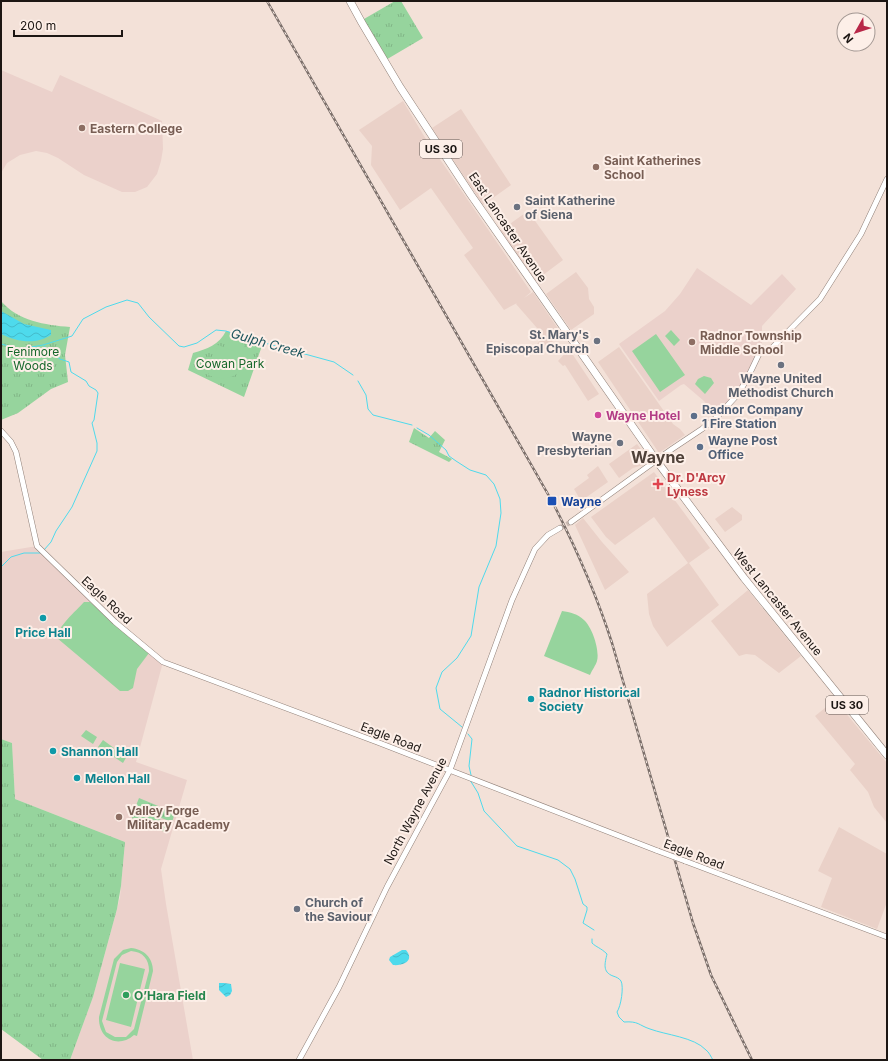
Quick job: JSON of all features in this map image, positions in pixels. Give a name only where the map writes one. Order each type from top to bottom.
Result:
[{"type":"highway","name":"East Lancaster Avenue","points":[[350,1],[400,87],[482,210],[656,460]]},
{"type":"highway","name":"West Lancaster Avenue","points":[[656,460],[744,578],[887,755]]},
{"type":"street","points":[[571,522],[717,417],[739,393],[760,352],[769,351],[820,299],[861,234],[887,180]]},
{"type":"street","name":"Eagle Road","points":[[1,431],[11,442],[16,452],[36,546],[115,622],[163,662],[887,937]]},
{"type":"street","name":"North Wayne Avenue","points":[[299,1060],[336,992],[386,887],[450,770],[512,600],[535,549],[548,535],[560,528]]},
{"type":"shaded area","name":"Eastern College","points":[[1,70],[52,92],[60,75],[162,121],[163,149],[157,174],[147,187],[135,192],[122,192],[84,175],[58,158],[47,153],[36,151],[20,155],[7,163],[1,173]]},
{"type":"shaded area","points":[[403,101],[424,136],[531,292],[524,298],[533,292],[561,333],[545,349],[537,344],[544,336],[516,304],[517,303],[504,310],[464,255],[473,248],[431,188],[400,210],[371,165],[372,146],[359,130]]},
{"type":"shaded area","points":[[461,109],[511,185],[483,205],[432,128]]},
{"type":"shaded area","points":[[528,211],[563,260],[535,281],[500,231]]},
{"type":"shaded area","name":"Radnor Township Middle School","points":[[697,268],[751,305],[782,274],[796,289],[762,326],[762,346],[745,383],[717,417],[704,401],[684,384],[659,401],[619,344],[665,311],[680,294]]},
{"type":"shaded area","points":[[576,272],[588,288],[589,299],[594,307],[594,314],[571,330],[546,294]]},
{"type":"shaded area","points":[[619,347],[673,424],[685,435],[659,453],[598,362]]},
{"type":"shaded area","points":[[569,349],[599,394],[588,401],[565,365],[563,366],[558,361]]},
{"type":"shaded area","points":[[637,444],[649,460],[643,465],[633,468],[619,478],[609,464]]},
{"type":"shaded area","points":[[598,466],[608,482],[581,501],[574,489],[589,478],[587,475]]},
{"type":"shaded area","points":[[654,472],[710,548],[689,563],[719,605],[667,647],[653,626],[649,614],[647,594],[688,563],[654,517],[615,545],[606,537],[591,517]]},
{"type":"shaded area","points":[[732,507],[742,515],[742,520],[725,532],[715,519]]},
{"type":"shaded area","points":[[583,518],[629,572],[605,590],[575,525]]},
{"type":"shaded area","name":"Valley Forge Military Academy","points":[[37,546],[115,622],[163,662],[136,762],[187,780],[161,869],[193,1060],[70,1060],[93,997],[117,909],[120,897],[125,842],[15,799],[12,743],[1,739],[1,552]]},
{"type":"shaded area","points":[[748,590],[801,656],[779,673],[755,655],[746,654],[739,656],[711,621]]},
{"type":"shaded area","points":[[835,700],[887,763],[887,823],[874,807],[868,792],[850,770],[855,764],[815,716]]},
{"type":"shaded area","points":[[839,827],[887,854],[887,902],[877,929],[821,907],[832,878],[818,871]]},
{"type":"green space","points":[[395,1],[401,1],[423,38],[384,61],[362,23],[364,19]]},
{"type":"green space","name":"Fenimore Woods","points":[[1,301],[15,313],[32,321],[70,327],[65,355],[68,382],[51,389],[18,413],[1,420]]},
{"type":"green space","points":[[671,330],[680,340],[674,346],[665,336]]},
{"type":"green space","name":"Cowan Park","points":[[226,331],[263,343],[244,397],[188,370],[193,353],[208,348],[216,343]]},
{"type":"green space","points":[[656,334],[685,375],[660,392],[632,351]]},
{"type":"green space","points":[[230,340],[245,345],[242,353],[227,348]]},
{"type":"green space","points":[[218,345],[246,356],[241,369],[237,374],[227,378],[208,375]]},
{"type":"green space","points":[[704,376],[711,378],[714,383],[705,394],[695,384],[698,379]]},
{"type":"green space","points":[[414,428],[429,438],[435,431],[445,440],[439,452],[452,459],[449,462],[409,442]]},
{"type":"green space","points":[[84,602],[90,602],[149,653],[137,669],[133,688],[128,691],[120,691],[57,638],[63,624]]},
{"type":"green space","points":[[562,611],[579,616],[590,628],[598,656],[590,675],[544,656]]},
{"type":"green space","points":[[86,730],[97,737],[93,744],[81,736]]},
{"type":"green space","points":[[1,739],[12,743],[15,799],[125,842],[121,886],[117,909],[93,997],[70,1060],[43,1060],[1,1029]]},
{"type":"green space","points":[[103,740],[114,748],[110,754],[98,747]]},
{"type":"green space","points":[[116,748],[127,756],[123,763],[111,755]]},
{"type":"green space","points":[[139,798],[175,813],[172,822],[135,808]]},
{"type":"green space","points":[[134,809],[171,824],[167,833],[133,819],[131,816]]},
{"type":"green space","points":[[131,948],[144,952],[153,966],[153,971],[137,1036],[134,1035],[122,1041],[116,1041],[110,1040],[105,1036],[100,1025],[99,1017],[114,959],[123,950]],"holes":[[[131,951],[144,957],[148,963],[149,971],[134,1029],[126,1037],[115,1037],[106,1032],[102,1021],[117,962],[122,955]]]},
{"type":"green space","name":"O’Hara Field","points":[[120,963],[145,969],[131,1027],[106,1020]]},
{"type":"water","points":[[1,311],[24,324],[51,330],[51,335],[39,340],[26,341],[13,339],[1,334]]},
{"type":"water","points":[[402,950],[406,950],[408,954],[409,957],[407,962],[401,965],[393,965],[389,960],[390,957]]},
{"type":"water","points":[[219,983],[231,984],[232,991],[230,995],[226,997],[219,990]]},
{"type":"waterway","name":"Gulph Creek","points":[[1,344],[20,349],[43,345],[72,336],[83,319],[106,307],[127,300],[138,303],[149,317],[179,346],[184,347],[197,343],[216,330],[226,331],[334,362],[353,375]]},
{"type":"waterway","points":[[44,346],[60,359],[69,362],[71,372],[86,381],[89,386],[98,393],[94,420],[92,423],[97,443],[97,451],[72,507],[56,531],[51,542],[44,550]]},
{"type":"waterway","name":"Gulph Creek","points":[[358,381],[366,395],[368,409],[373,415],[412,425]]},
{"type":"waterway","name":"Gulph Creek","points":[[417,428],[429,435],[446,450],[449,456],[456,461],[470,470],[486,475],[494,484],[500,499],[501,513],[496,546],[479,587],[471,636],[457,658],[442,672],[436,688],[440,709],[462,727]]},
{"type":"waterway","points":[[1,567],[11,557],[24,553],[40,553]]},
{"type":"waterway","name":"Gulph Creek","points":[[468,734],[472,739],[469,766],[471,775]]},
{"type":"waterway","name":"Gulph Creek","points":[[470,780],[478,793],[484,811],[517,846],[558,860],[570,869],[575,879],[583,904],[587,907],[583,923],[594,930]]},
{"type":"waterway","name":"Gulph Creek","points":[[592,939],[592,943],[607,954],[605,967],[607,972],[621,981],[622,996],[617,1012],[619,1017],[624,1022],[636,1023],[650,1029],[694,1042],[707,1051],[713,1060]]},
{"type":"tunnel","points":[[560,528],[571,522]]},
{"type":"railway","points":[[267,1],[553,503],[578,555],[593,589],[612,643],[693,923],[711,975],[752,1060]]},
{"type":"place","name":"Eastern College","points":[[82,128]]},
{"type":"place","name":"Saint Katherines School","points":[[596,167]]},
{"type":"place","name":"Saint Katherine of Siena","points":[[517,207]]},
{"type":"place","name":"St. Mary's Episcopal Church","points":[[597,341]]},
{"type":"place","name":"Radnor Township Middle School","points":[[692,342]]},
{"type":"place","name":"Wayne United Methodist Church","points":[[781,365]]},
{"type":"place","name":"Wayne Hotel","points":[[598,415]]},
{"type":"place","name":"Radnor Company 1 Fire Station","points":[[694,416]]},
{"type":"place","name":"Wayne Presbyterian","points":[[620,443]]},
{"type":"place","name":"Wayne Post Office","points":[[700,447]]},
{"type":"place","name":"Dr. D'Arcy Lyness","points":[[658,484]]},
{"type":"place","name":"Wayne","points":[[552,501]]},
{"type":"place","name":"Price Hall","points":[[43,618]]},
{"type":"place","name":"Radnor Historical Society","points":[[531,699]]},
{"type":"place","name":"Shannon Hall","points":[[53,751]]},
{"type":"place","name":"Mellon Hall","points":[[77,778]]},
{"type":"place","name":"Valley Forge Military Academy","points":[[119,817]]},
{"type":"place","name":"Church of the Saviour","points":[[297,909]]},
{"type":"place","name":"O’Hara Field","points":[[126,995]]},
{"type":"district","name":"Wayne","points":[[658,457]]}]
